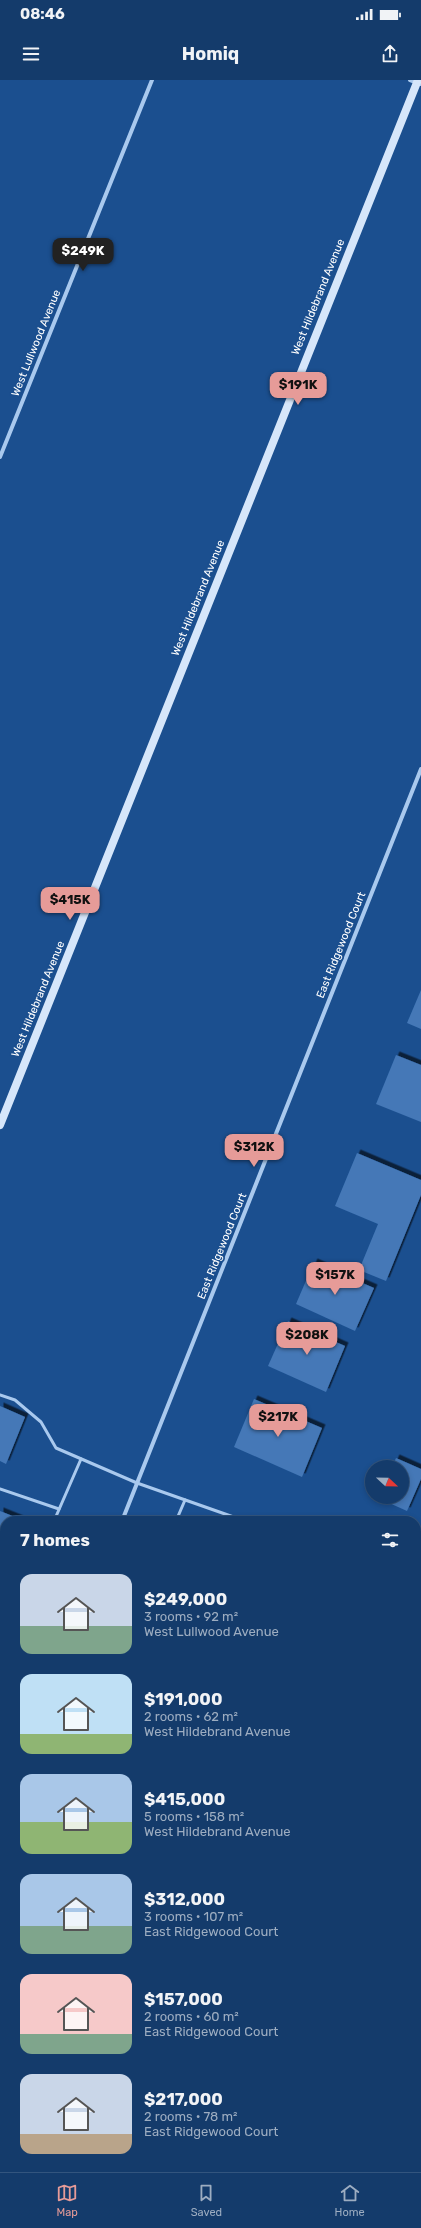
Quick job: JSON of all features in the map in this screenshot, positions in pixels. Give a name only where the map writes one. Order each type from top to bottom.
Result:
[{"type":"main road","name":"West Hildebrand Avenue","points":[[0,1125],[416,82]]},
{"type":"street","name":"West Lullwood Avenue","points":[[0,457],[152,80]]},
{"type":"street","name":"East Ridgewood Court","points":[[124,1516],[421,769]]},
{"type":"lane","points":[[0,1395],[15,1400],[41,1422],[56,1448],[137,1483],[231,1516]]},
{"type":"lane","points":[[56,1516],[81,1459]]},
{"type":"lane","points":[[0,1489],[59,1509]]},
{"type":"lane","points":[[178,1516],[185,1500]]},
{"type":"building","points":[[421,990],[421,1029],[407,1023]]},
{"type":"building","points":[[396,1055],[421,1065],[421,1122],[376,1104]]},
{"type":"building","points":[[357,1153],[421,1180],[421,1195],[386,1281],[359,1270],[378,1224],[335,1206]]},
{"type":"building","points":[[314,1262],[374,1288],[355,1331],[296,1304]]},
{"type":"building","points":[[288,1321],[345,1346],[326,1392],[268,1366]]},
{"type":"building","points":[[254,1399],[322,1428],[302,1477],[234,1447]]},
{"type":"building","points":[[0,1406],[25,1417],[6,1464],[0,1461]]},
{"type":"building","points":[[409,1464],[421,1469],[421,1479],[407,1511],[391,1504],[409,1504]]},
{"type":"building","points":[[0,1511],[12,1516],[0,1516]]}]
